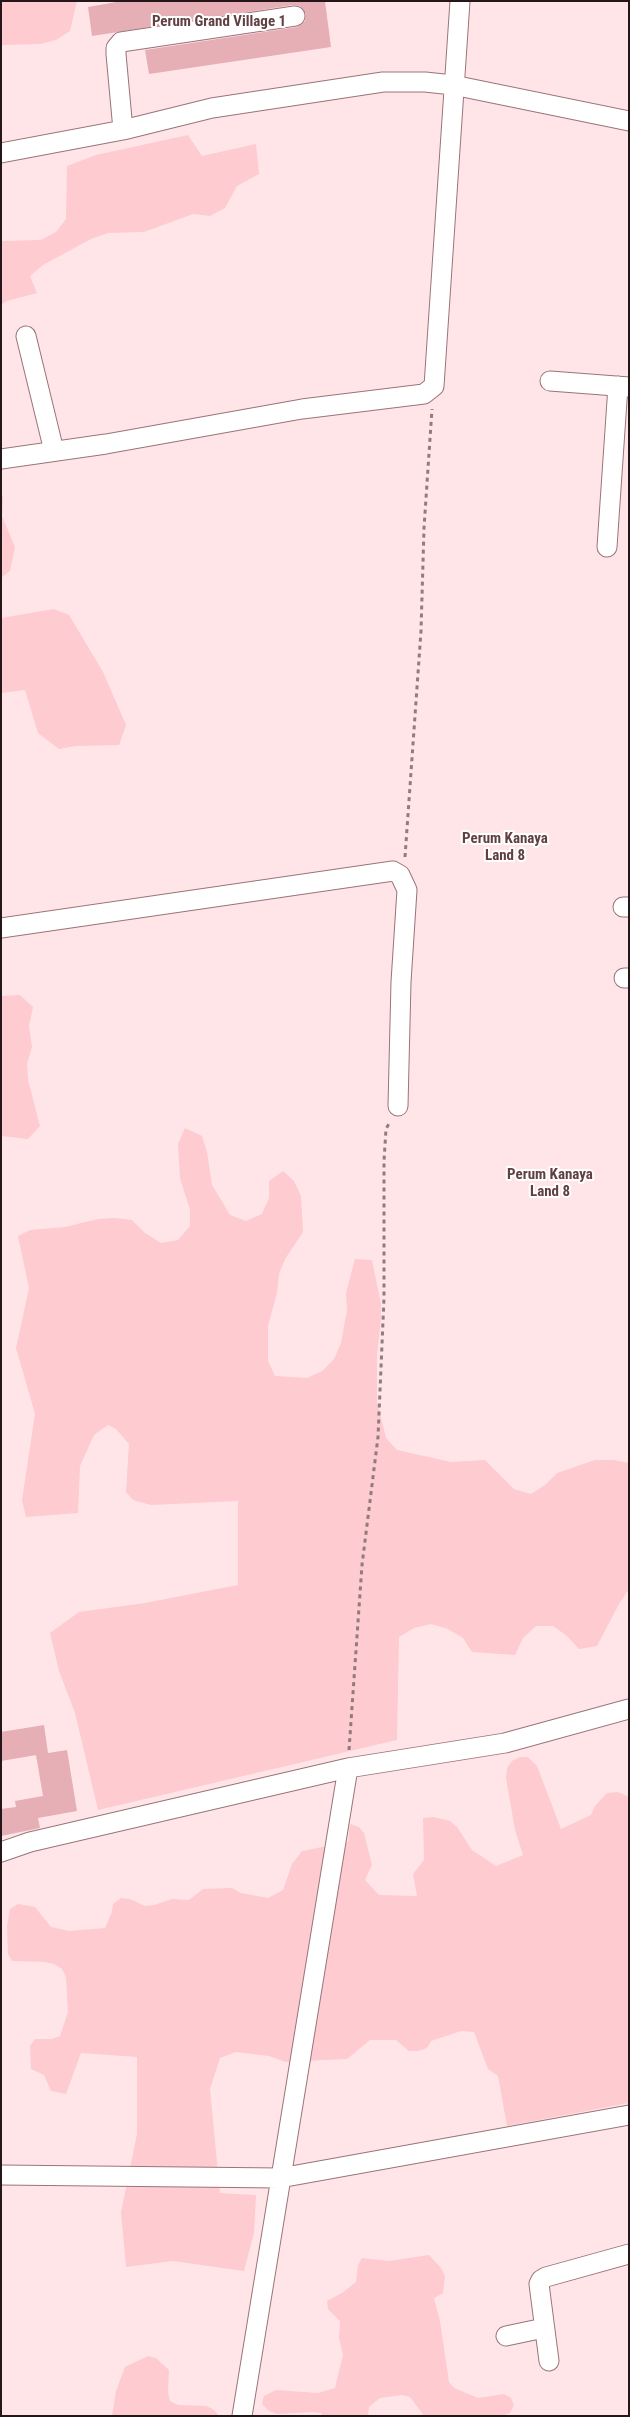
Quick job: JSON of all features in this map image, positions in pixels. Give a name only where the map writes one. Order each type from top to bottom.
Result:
[{"type":"street","points":[[1,459],[302,408],[424,394],[429,391],[436,381],[453,85],[460,1]]},
{"type":"street","points":[[123,130],[116,54],[120,42],[296,16]]},
{"type":"street","points":[[1,153],[123,130],[212,108],[383,82],[425,82],[453,85],[629,121]]},
{"type":"street","points":[[26,336],[54,451]]},
{"type":"street","points":[[550,381],[623,386],[607,547]]},
{"type":"street","points":[[1,928],[393,871],[400,875],[407,890],[401,982],[398,1106]]},
{"type":"street","points":[[1,1852],[30,1842],[348,1768],[505,1743],[629,1709]]},
{"type":"street","points":[[242,2416],[348,1768]]},
{"type":"street","points":[[1,2176],[280,2178],[629,2115]]},
{"type":"street","points":[[549,2362],[539,2284],[541,2280],[629,2254]]},
{"type":"street","points":[[506,2336],[544,2328]]},
{"type":"path","points":[[400,875],[406,854],[421,631],[424,528],[432,410],[429,391]]},
{"type":"path","points":[[348,1768],[362,1565],[378,1437],[384,1298],[386,1129],[398,1106]]},
{"type":"shaded area","points":[[1,1],[77,1],[70,31],[56,40],[40,44],[1,45]]},
{"type":"shaded area","points":[[188,135],[202,156],[256,144],[259,174],[237,186],[225,208],[210,216],[193,214],[144,232],[108,233],[91,239],[43,265],[30,276],[37,293],[7,301],[1,305],[1,241],[41,240],[56,232],[66,219],[67,166],[96,155]]},
{"type":"shaded area","points":[[1,492],[3,498],[2,516],[15,547],[10,571],[1,578]]},
{"type":"shaded area","points":[[54,609],[69,615],[103,672],[126,725],[119,745],[76,746],[59,749],[38,733],[25,690],[1,693],[1,618]]},
{"type":"shaded area","points":[[20,995],[33,1007],[29,1026],[32,1047],[27,1064],[28,1080],[40,1126],[28,1139],[1,1136],[1,996]]},
{"type":"shaded area","points":[[185,1128],[202,1136],[207,1152],[212,1185],[230,1215],[246,1221],[262,1214],[269,1198],[269,1181],[283,1171],[294,1181],[301,1196],[303,1232],[285,1259],[279,1274],[277,1293],[268,1326],[268,1361],[275,1376],[307,1378],[322,1371],[334,1359],[341,1343],[347,1310],[346,1293],[355,1259],[372,1260],[381,1304],[377,1354],[377,1401],[386,1438],[397,1450],[451,1462],[485,1460],[514,1489],[531,1494],[545,1485],[557,1473],[595,1460],[614,1460],[629,1463],[629,1589],[597,1646],[579,1649],[567,1636],[553,1626],[536,1626],[523,1638],[515,1655],[472,1652],[463,1638],[448,1629],[431,1624],[414,1628],[399,1637],[397,1740],[98,1810],[75,1713],[59,1671],[50,1633],[79,1612],[145,1603],[238,1585],[238,1501],[151,1505],[133,1500],[126,1492],[129,1444],[116,1429],[108,1425],[94,1435],[80,1466],[78,1513],[26,1517],[22,1500],[35,1414],[16,1348],[29,1288],[18,1236],[30,1230],[65,1227],[98,1219],[115,1218],[132,1220],[145,1233],[161,1243],[178,1240],[190,1226],[190,1210],[180,1178],[178,1144]]},
{"type":"shaded area","points":[[520,1757],[528,1757],[537,1766],[561,1829],[591,1815],[595,1806],[607,1793],[618,1792],[629,1797],[629,2103],[507,2126],[498,2076],[488,2069],[474,2032],[461,2031],[431,2041],[427,2048],[418,2051],[409,2051],[396,2040],[370,2040],[347,2059],[285,2062],[269,2056],[236,2052],[220,2058],[210,2089],[220,2193],[256,2195],[254,2233],[244,2271],[173,2261],[126,2267],[121,2212],[137,2134],[137,2057],[81,2053],[66,2094],[51,2091],[44,2075],[31,2069],[30,2046],[35,2039],[52,2039],[60,2036],[68,2012],[66,1977],[62,1969],[54,1964],[12,1961],[8,1954],[7,1926],[10,1909],[18,1904],[35,1907],[51,1927],[69,1931],[105,1928],[112,1912],[113,1904],[121,1898],[130,1899],[145,1906],[172,1899],[189,1900],[203,1889],[232,1888],[241,1893],[268,1898],[283,1890],[292,1864],[302,1851],[348,1842],[350,1824],[359,1827],[364,1833],[372,1865],[365,1880],[379,1895],[417,1896],[413,1874],[424,1860],[423,1818],[433,1817],[450,1821],[457,1827],[472,1850],[496,1866],[523,1855],[515,1830],[506,1778],[507,1768],[512,1761]]},
{"type":"shaded area","points":[[429,2255],[441,2268],[445,2276],[443,2293],[434,2298],[440,2321],[449,2382],[454,2388],[478,2398],[504,2394],[511,2398],[514,2405],[510,2413],[502,2416],[424,2416],[410,2397],[402,2395],[380,2398],[369,2407],[368,2416],[322,2416],[321,2413],[312,2412],[277,2414],[269,2411],[262,2404],[264,2396],[276,2390],[318,2393],[335,2388],[343,2355],[339,2338],[340,2321],[328,2309],[327,2301],[342,2293],[356,2282],[358,2265],[362,2258],[389,2261]]},
{"type":"shaded area","points":[[148,2356],[156,2358],[169,2370],[168,2392],[170,2401],[178,2405],[206,2406],[213,2409],[219,2416],[112,2416],[116,2391],[125,2367]]},
{"type":"building","points":[[122,1],[325,1],[331,47],[149,74],[145,50],[297,27],[305,21],[306,14],[300,6],[293,5],[92,36],[88,7]]},
{"type":"building","points":[[44,1725],[48,1753],[1,1761],[1,1732]]},
{"type":"building","points":[[67,1750],[77,1811],[38,1818],[40,1828],[1,1836],[1,1809],[16,1807],[15,1801],[43,1796],[36,1755]]},
{"type":"district","name":"Perum Grand Village 1","points":[[219,22]]},
{"type":"district","name":"Perum Kanaya Land 8","points":[[505,848]]},
{"type":"district","name":"Perum Kanaya Land 8","points":[[550,1184]]}]
